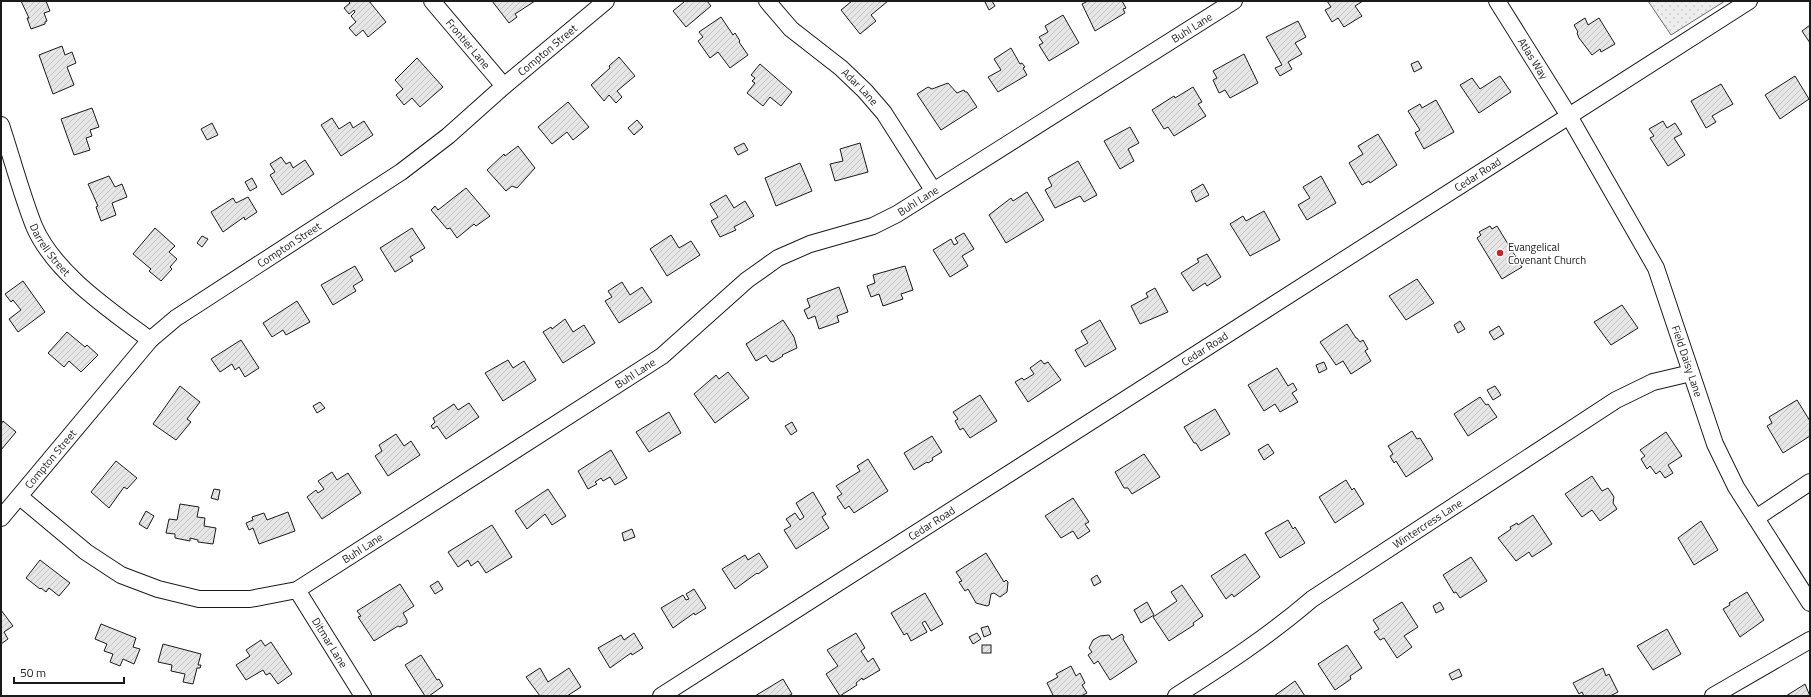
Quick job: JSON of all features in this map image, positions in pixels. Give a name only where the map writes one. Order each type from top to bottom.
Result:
[{"type":"street","name":"Frontier Lane","points":[[432,1],[504,86]]},
{"type":"street","name":"Compton Street","points":[[1,518],[150,340],[176,318],[402,172],[448,136],[504,86],[606,1]]},
{"type":"street","name":"Adar Lane","points":[[767,1],[791,28],[841,68],[865,91],[884,113],[933,190]]},
{"type":"street","name":"Buhl Lane","points":[[20,497],[86,552],[121,575],[158,589],[199,599],[250,599],[297,590],[662,356],[747,280],[778,258],[810,244],[873,226],[897,214],[1234,1]]},
{"type":"street","name":"Atlas Way","points":[[1496,1],[1569,116]]},
{"type":"street","name":"Cedar Road","points":[[661,696],[1749,1]]},
{"type":"street","name":"Field Daisy Lane","points":[[1569,116],[1656,268],[1715,444],[1736,487],[1810,603]]},
{"type":"street","name":"Darrell Street","points":[[1,125],[35,227],[55,259],[85,291],[150,340]]},
{"type":"street","name":"Wintercress Lane","points":[[1176,696],[1249,649],[1312,599],[1616,400],[1654,382],[1691,373]]},
{"type":"street","points":[[1756,518],[1810,482]]},
{"type":"street","name":"Ditmar Lane","points":[[297,590],[363,696]]},
{"type":"street","points":[[1713,696],[1810,640]]},
{"type":"shaded area","points":[[1648,1],[1725,1],[1671,35]]},
{"type":"building","points":[[21,1],[46,1],[50,11],[44,13],[47,21],[45,24],[31,29],[27,18],[29,18]]},
{"type":"building","points":[[348,1],[369,1],[386,22],[368,37],[363,30],[356,36],[349,28],[356,22],[351,16],[355,12],[354,10],[349,14],[344,8],[350,3]]},
{"type":"building","points":[[492,1],[535,1],[515,14],[517,17],[509,23]]},
{"type":"building","points":[[683,1],[707,1],[711,6],[686,27],[673,11],[684,2]]},
{"type":"building","points":[[852,1],[888,1],[871,15],[876,21],[860,34],[841,10]]},
{"type":"building","points":[[992,1],[995,6],[989,10],[985,2]]},
{"type":"building","points":[[1088,1],[1122,1],[1126,8],[1123,9],[1125,13],[1095,31],[1082,4]]},
{"type":"building","points":[[1327,1],[1363,1],[1355,6],[1362,16],[1344,27],[1338,18],[1332,22],[1325,10],[1331,7]]},
{"type":"building","points":[[1063,15],[1079,43],[1049,61],[1039,45],[1043,43],[1039,37],[1048,32],[1045,26]]},
{"type":"building","points":[[721,17],[733,35],[735,33],[748,55],[730,68],[718,52],[710,58],[698,41],[703,37],[699,32]]},
{"type":"building","points":[[1585,18],[1588,25],[1599,18],[1615,44],[1601,52],[1600,49],[1592,55],[1579,38],[1578,32],[1574,25]]},
{"type":"building","points":[[1298,21],[1306,37],[1295,43],[1302,54],[1288,62],[1292,69],[1280,76],[1275,68],[1282,65],[1266,37]]},
{"type":"building","points":[[1810,25],[1810,43],[1802,31]]},
{"type":"building","points":[[62,46],[65,55],[72,52],[76,63],[67,67],[74,85],[53,94],[39,55]]},
{"type":"building","points":[[1011,48],[1020,64],[1022,63],[1025,67],[1023,68],[1027,75],[998,92],[988,77],[1001,70],[994,59]]},
{"type":"building","points":[[1244,54],[1258,83],[1230,98],[1225,90],[1219,93],[1213,80],[1217,78],[1213,71]]},
{"type":"building","points":[[619,57],[635,76],[617,91],[622,97],[616,103],[609,95],[604,101],[591,85],[610,68],[609,66]]},
{"type":"building","points":[[417,58],[443,87],[420,107],[412,98],[404,105],[396,95],[403,89],[395,80]]},
{"type":"building","points":[[1418,61],[1422,68],[1414,72],[1411,64]]},
{"type":"building","points":[[760,64],[792,92],[781,106],[770,97],[763,106],[747,93],[755,83],[752,81],[755,78],[751,75]]},
{"type":"building","points":[[1500,76],[1511,92],[1479,113],[1460,85],[1472,78],[1480,89]]},
{"type":"building","points":[[1795,76],[1809,99],[1780,119],[1765,95]]},
{"type":"building","points":[[948,83],[957,93],[964,90],[967,92],[977,107],[941,130],[917,94],[928,87],[932,89]]},
{"type":"building","points":[[1721,84],[1733,104],[1712,116],[1716,122],[1706,128],[1691,101]]},
{"type":"building","points":[[1193,87],[1202,102],[1198,104],[1206,116],[1174,136],[1168,127],[1164,129],[1152,110],[1174,96],[1175,98]]},
{"type":"building","points":[[1436,100],[1454,132],[1424,149],[1415,133],[1420,130],[1408,111],[1420,104],[1422,108]]},
{"type":"building","points":[[568,102],[589,127],[573,140],[567,132],[552,144],[538,127]]},
{"type":"building","points":[[92,108],[99,127],[90,130],[92,136],[86,138],[90,150],[74,155],[61,119]]},
{"type":"building","points":[[332,118],[339,129],[350,122],[353,128],[364,121],[373,135],[341,156],[321,125]]},
{"type":"building","points":[[637,120],[643,127],[634,135],[628,128]]},
{"type":"building","points":[[1663,121],[1667,128],[1675,123],[1682,134],[1674,138],[1685,155],[1668,166],[1650,138],[1654,136],[1649,129]]},
{"type":"building","points":[[212,123],[218,135],[207,140],[201,129]]},
{"type":"building","points":[[1130,127],[1139,143],[1128,149],[1134,161],[1120,169],[1104,141]]},
{"type":"building","points":[[1378,134],[1397,165],[1370,183],[1369,181],[1362,185],[1349,163],[1363,154],[1358,146]]},
{"type":"building","points":[[744,143],[748,150],[738,155],[734,148]]},
{"type":"building","points":[[860,143],[868,172],[835,181],[830,164],[843,161],[840,149]]},
{"type":"building","points":[[518,146],[535,168],[517,188],[512,186],[506,191],[487,170],[504,154],[505,156]]},
{"type":"building","points":[[281,157],[286,164],[290,162],[293,168],[305,160],[314,174],[282,195],[270,175],[275,172],[270,164]]},
{"type":"building","points":[[1078,161],[1097,195],[1084,202],[1080,196],[1055,208],[1045,190],[1052,186],[1048,178]]},
{"type":"building","points":[[800,163],[812,191],[776,206],[765,178]]},
{"type":"building","points":[[109,176],[115,187],[122,184],[127,197],[112,203],[116,215],[101,221],[96,207],[98,206],[88,184]]},
{"type":"building","points":[[1321,176],[1336,203],[1307,220],[1298,205],[1310,198],[1303,187]]},
{"type":"building","points":[[252,178],[257,187],[250,191],[245,182]]},
{"type":"building","points":[[1203,184],[1209,195],[1196,202],[1191,191]]},
{"type":"building","points":[[466,188],[490,216],[476,226],[474,224],[457,238],[450,228],[447,229],[431,210],[435,206],[438,210]]},
{"type":"building","points":[[1027,192],[1044,220],[1006,243],[989,215],[1011,198],[1013,201]]},
{"type":"building","points":[[726,195],[734,208],[745,201],[754,216],[734,227],[736,230],[720,237],[711,221],[718,217],[710,204]]},
{"type":"building","points":[[248,197],[257,212],[245,220],[244,217],[223,232],[211,212],[233,198],[236,203]]},
{"type":"building","points":[[1264,211],[1280,240],[1250,256],[1230,224],[1243,216],[1246,221]]},
{"type":"building","name":"Evangelical Covenant Church","points":[[1490,226],[1492,229],[1497,226],[1522,267],[1502,279],[1477,238],[1481,235],[1479,232]]},
{"type":"building","points":[[155,228],[175,246],[169,252],[177,259],[170,267],[172,269],[161,281],[149,271],[151,269],[133,254]]},
{"type":"building","points":[[412,228],[425,248],[410,257],[413,261],[395,272],[380,248]]},
{"type":"building","points":[[964,233],[974,249],[962,256],[968,266],[950,277],[933,250],[951,239],[954,245],[958,243],[955,238]]},
{"type":"building","points":[[671,235],[679,248],[691,241],[700,255],[667,276],[650,249]]},
{"type":"building","points":[[202,236],[208,239],[202,247],[197,243]]},
{"type":"building","points":[[1207,254],[1221,277],[1207,286],[1205,283],[1193,291],[1181,273],[1199,262],[1197,259]]},
{"type":"building","points":[[355,266],[363,280],[353,286],[356,291],[333,305],[321,285]]},
{"type":"building","points":[[905,266],[913,290],[901,294],[903,299],[883,306],[879,294],[871,297],[867,286],[875,283],[873,275]]},
{"type":"building","points":[[1417,279],[1434,303],[1406,320],[1389,296]]},
{"type":"building","points":[[23,281],[45,312],[18,332],[9,319],[21,310],[13,300],[11,302],[5,294]]},
{"type":"building","points":[[622,282],[630,295],[642,287],[652,302],[619,323],[605,301],[612,297],[608,291]]},
{"type":"building","points":[[839,287],[848,312],[837,316],[839,322],[819,329],[815,316],[808,319],[804,310],[810,307],[807,299]]},
{"type":"building","points":[[1155,288],[1168,312],[1140,324],[1131,306],[1148,297],[1146,293]]},
{"type":"building","points":[[297,301],[310,322],[286,335],[283,330],[272,337],[263,323]]},
{"type":"building","points":[[1622,305],[1638,328],[1611,345],[1594,322]]},
{"type":"building","points":[[565,319],[573,332],[584,325],[595,343],[563,363],[543,332],[551,327],[552,329]]},
{"type":"building","points":[[783,320],[794,337],[797,348],[782,355],[783,356],[773,362],[770,361],[766,355],[756,361],[746,344]]},
{"type":"building","points":[[1100,320],[1116,349],[1085,367],[1075,350],[1088,343],[1081,331]]},
{"type":"building","points":[[1460,321],[1465,329],[1458,333],[1454,325]]},
{"type":"building","points":[[1347,324],[1360,342],[1363,340],[1368,349],[1365,351],[1371,361],[1351,374],[1343,361],[1336,365],[1320,342]]},
{"type":"building","points":[[1499,326],[1504,334],[1494,340],[1489,332]]},
{"type":"building","points":[[67,332],[85,347],[87,345],[98,355],[81,372],[69,361],[64,367],[48,353]]},
{"type":"building","points":[[241,340],[259,368],[245,377],[239,367],[235,370],[232,364],[220,372],[211,359]]},
{"type":"building","points":[[508,360],[513,368],[524,361],[536,380],[503,401],[485,373]]},
{"type":"building","points":[[1041,360],[1044,364],[1048,362],[1061,380],[1028,402],[1015,382],[1022,378],[1024,380],[1034,374],[1030,368]]},
{"type":"building","points":[[1324,362],[1327,369],[1319,373],[1316,365]]},
{"type":"building","points":[[1277,368],[1288,386],[1293,383],[1297,390],[1292,393],[1298,402],[1280,412],[1275,404],[1264,411],[1248,385]]},
{"type":"building","points":[[728,372],[749,398],[715,423],[694,394],[716,375],[719,379]]},
{"type":"building","points":[[180,386],[200,402],[187,419],[191,422],[176,440],[153,424]]},
{"type":"building","points":[[1495,386],[1501,395],[1493,400],[1487,390]]},
{"type":"building","points":[[980,395],[997,421],[970,438],[963,428],[960,430],[955,421],[958,419],[953,412]]},
{"type":"building","points":[[1480,397],[1486,405],[1488,404],[1497,417],[1468,436],[1454,414]]},
{"type":"building","points":[[1797,400],[1810,421],[1810,436],[1783,453],[1767,426],[1772,423],[1769,417]]},
{"type":"building","points":[[320,402],[325,408],[317,413],[313,406]]},
{"type":"building","points":[[469,403],[479,417],[446,439],[437,426],[433,429],[431,426],[435,422],[433,418],[454,404],[458,410]]},
{"type":"building","points":[[1215,409],[1230,434],[1201,451],[1184,427]]},
{"type":"building","points":[[669,412],[681,433],[649,452],[636,432]]},
{"type":"building","points":[[3,421],[16,432],[1,450],[1,424]]},
{"type":"building","points":[[792,422],[797,431],[791,435],[785,426]]},
{"type":"building","points":[[1412,431],[1417,439],[1420,438],[1433,459],[1406,477],[1396,461],[1394,463],[1390,456],[1393,454],[1388,446]]},
{"type":"building","points":[[1666,432],[1682,456],[1668,465],[1673,473],[1665,478],[1660,471],[1656,474],[1650,466],[1647,469],[1641,459],[1645,456],[1640,450]]},
{"type":"building","points":[[396,434],[404,446],[411,441],[420,455],[388,476],[375,456],[382,451],[379,445]]},
{"type":"building","points":[[932,436],[942,452],[932,458],[933,460],[914,470],[904,453]]},
{"type":"building","points":[[1268,444],[1274,453],[1264,460],[1258,450]]},
{"type":"building","points":[[611,450],[627,478],[615,485],[610,477],[603,481],[601,478],[595,482],[597,484],[588,489],[578,471]]},
{"type":"building","points":[[1144,454],[1160,477],[1132,494],[1128,488],[1124,488],[1115,472]]},
{"type":"building","points":[[868,459],[888,491],[854,513],[849,506],[845,509],[837,497],[842,494],[836,486],[860,471],[857,466]]},
{"type":"building","points":[[116,461],[137,478],[127,489],[124,487],[109,508],[91,492]]},
{"type":"building","points":[[332,472],[337,480],[348,473],[361,493],[322,519],[307,497],[316,490],[318,493],[324,489],[318,481]]},
{"type":"building","points":[[1592,476],[1602,491],[1608,488],[1614,497],[1613,503],[1617,509],[1600,521],[1592,510],[1582,517],[1565,494]]},
{"type":"building","points":[[1346,480],[1352,490],[1354,488],[1364,504],[1335,523],[1319,497]]},
{"type":"building","points":[[214,489],[220,490],[218,500],[211,498]]},
{"type":"building","points":[[548,489],[566,516],[552,525],[545,514],[527,529],[515,511]]},
{"type":"building","points":[[813,492],[826,514],[822,517],[829,528],[796,549],[784,530],[791,526],[786,519],[795,513],[800,520],[804,517],[796,503]]},
{"type":"building","points":[[1073,498],[1089,522],[1085,524],[1090,531],[1078,539],[1073,531],[1061,538],[1045,516]]},
{"type":"building","points":[[180,504],[199,507],[197,517],[205,518],[204,526],[216,528],[213,544],[198,542],[198,540],[190,538],[190,541],[175,538],[175,534],[166,533],[169,519],[177,520]]},
{"type":"building","points":[[146,511],[154,516],[147,529],[139,524]]},
{"type":"building","points":[[288,512],[295,531],[259,544],[253,528],[249,530],[246,523],[253,520],[252,517],[264,513],[267,520]]},
{"type":"building","points":[[1533,515],[1552,544],[1532,557],[1529,552],[1516,561],[1498,538],[1511,529],[1510,527],[1517,523],[1518,525]]},
{"type":"building","points":[[1288,520],[1293,529],[1295,527],[1305,543],[1280,558],[1265,533]]},
{"type":"building","points":[[1701,521],[1718,550],[1694,565],[1678,538]]},
{"type":"building","points":[[492,525],[512,557],[486,573],[478,561],[471,566],[468,560],[458,567],[448,552]]},
{"type":"building","points":[[632,529],[635,537],[624,541],[622,533]]},
{"type":"building","points":[[759,553],[768,567],[735,589],[722,569],[745,555],[748,560]]},
{"type":"building","points":[[986,553],[1004,582],[1006,580],[1008,582],[1007,592],[1000,597],[994,593],[991,594],[989,605],[987,606],[976,603],[968,589],[965,591],[959,582],[962,581],[956,572]]},
{"type":"building","points":[[1245,554],[1260,577],[1234,597],[1232,594],[1226,599],[1211,576]]},
{"type":"building","points":[[1471,557],[1487,581],[1460,598],[1456,592],[1454,593],[1443,575]]},
{"type":"building","points":[[40,560],[70,583],[59,596],[49,588],[46,592],[41,588],[40,589],[26,578]]},
{"type":"building","points":[[1097,575],[1101,582],[1094,586],[1091,579]]},
{"type":"building","points":[[438,581],[443,589],[435,594],[430,586]]},
{"type":"building","points":[[400,584],[414,606],[403,613],[407,623],[400,627],[398,626],[374,641],[358,617],[361,616],[357,611]]},
{"type":"building","points":[[1182,585],[1203,616],[1193,623],[1194,625],[1169,641],[1153,617],[1177,601],[1171,592]]},
{"type":"building","points":[[694,589],[706,608],[695,615],[694,613],[673,628],[661,608],[683,595],[686,600],[689,599],[686,594]]},
{"type":"building","points":[[1747,592],[1764,620],[1740,637],[1723,609],[1730,605],[1729,603]]},
{"type":"building","points":[[925,593],[943,624],[931,631],[925,621],[922,623],[927,632],[911,641],[907,633],[904,635],[891,613]]},
{"type":"building","points":[[1147,602],[1154,615],[1141,623],[1134,610]]},
{"type":"building","points":[[1402,602],[1418,627],[1404,636],[1412,647],[1397,658],[1384,638],[1380,640],[1374,632],[1379,629],[1373,620]]},
{"type":"building","points":[[1440,602],[1444,609],[1436,613],[1433,606]]},
{"type":"building","points":[[1,610],[13,626],[4,632],[8,639],[1,644]]},
{"type":"building","points":[[101,624],[136,638],[133,647],[140,649],[134,664],[123,659],[120,666],[110,662],[113,654],[104,651],[107,644],[95,639]]},
{"type":"building","points":[[988,626],[991,634],[984,637],[981,628]]},
{"type":"building","points":[[1667,629],[1681,654],[1653,670],[1637,646]]},
{"type":"building","points":[[634,633],[643,648],[632,655],[631,653],[610,668],[598,648],[621,635],[624,640]]},
{"type":"building","points":[[856,633],[865,648],[861,651],[868,662],[873,658],[880,670],[863,680],[862,678],[856,683],[857,685],[840,696],[826,674],[838,666],[827,650]]},
{"type":"building","points":[[977,633],[981,639],[973,644],[969,637]]},
{"type":"building","points":[[1122,634],[1124,637],[1123,639],[1137,662],[1110,680],[1098,661],[1094,664],[1088,655],[1092,652],[1089,648],[1093,640],[1100,636],[1109,635],[1112,640]]},
{"type":"building","points":[[261,640],[265,646],[271,642],[292,674],[278,684],[270,673],[266,675],[263,670],[246,680],[236,665],[250,656],[246,650]]},
{"type":"building","points":[[163,644],[201,654],[198,665],[201,665],[200,668],[197,668],[193,684],[183,682],[185,674],[171,671],[172,665],[158,662]]},
{"type":"building","points":[[982,645],[991,645],[991,653],[982,653]]},
{"type":"building","points":[[1347,645],[1362,668],[1350,676],[1351,679],[1335,690],[1318,664]]},
{"type":"building","points":[[421,655],[437,680],[439,679],[443,686],[429,696],[425,696],[405,665]]},
{"type":"building","points":[[1071,666],[1076,676],[1080,673],[1085,683],[1082,685],[1087,693],[1081,696],[1050,696],[1053,695],[1047,683],[1058,677],[1056,674]]},
{"type":"building","points":[[540,668],[548,682],[569,668],[581,687],[567,696],[540,696],[526,677]]},
{"type":"building","points":[[1603,668],[1606,676],[1609,674],[1618,692],[1610,696],[1584,696],[1582,692],[1579,694],[1573,683]]},
{"type":"building","points":[[1459,669],[1462,676],[1452,680],[1449,674]]},
{"type":"building","points":[[783,679],[792,694],[788,696],[755,696]]},
{"type":"building","points":[[1295,681],[1305,696],[1274,696]]},
{"type":"building","points":[[1805,684],[1810,696],[1786,696]]},
{"type":"place","name":"Evangelical Covenant Church","points":[[1500,253]]}]
